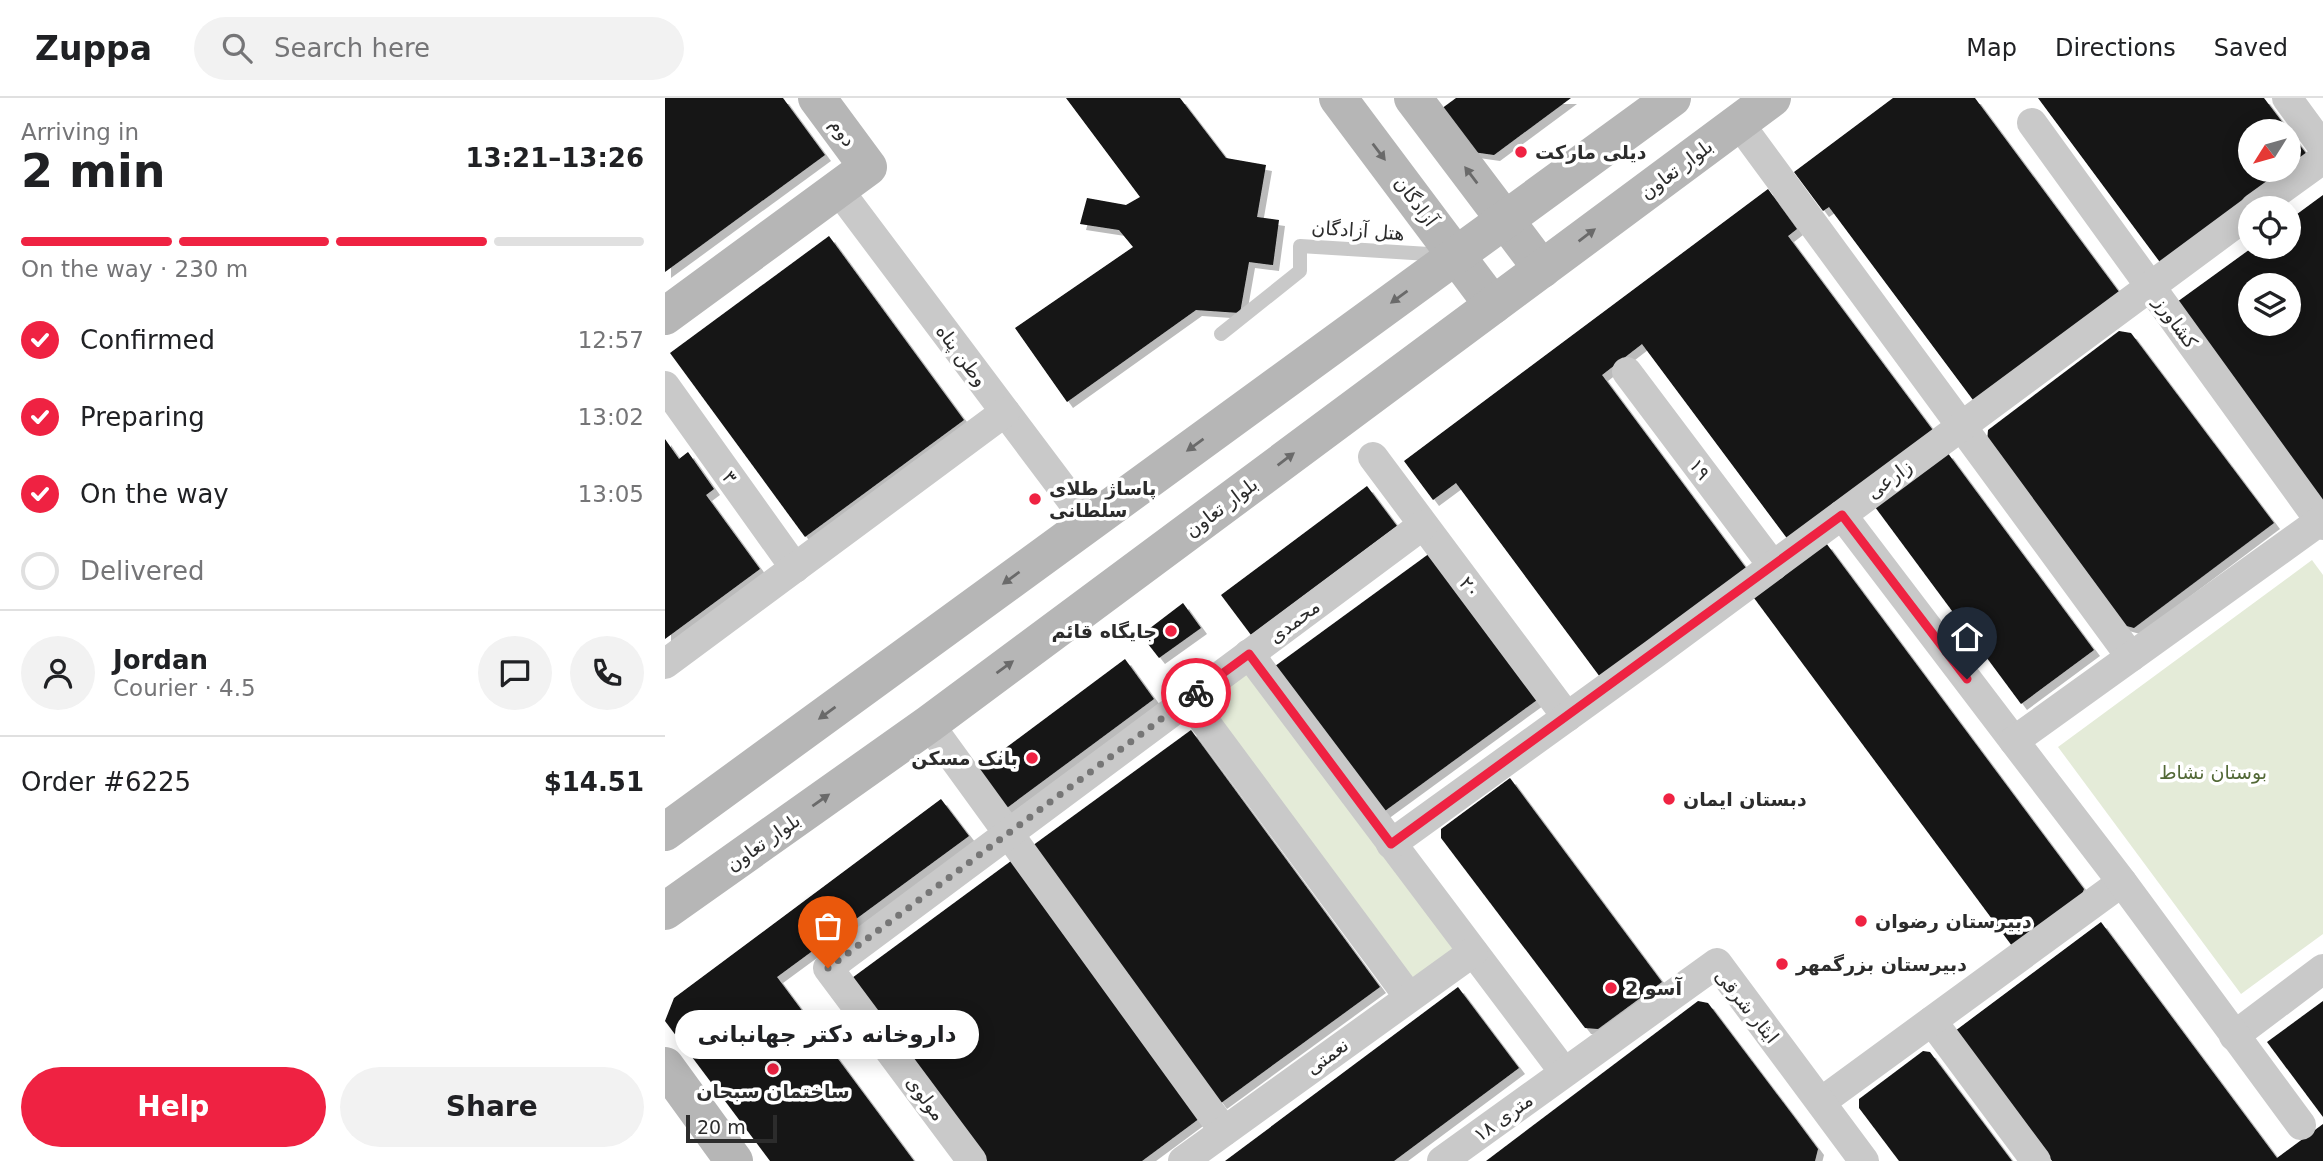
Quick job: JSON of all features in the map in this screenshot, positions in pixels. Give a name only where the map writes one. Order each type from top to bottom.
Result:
[{"type":"main road","name":"دوم","points":[[817,98],[868,167],[837,188]]},
{"type":"main road","name":"آزادگان","points":[[1338,98],[1493,305]]},
{"type":"main road","points":[[1413,98],[1542,269]]},
{"type":"main road","points":[[665,832],[1672,98]]},
{"type":"main road","name":"بلوار تعاون","points":[[665,911],[929,724],[1772,98]]},
{"type":"main road","points":[[666,313],[837,188]]},
{"type":"main road","points":[[665,1066],[734,1161]]},
{"type":"street","points":[[2287,98],[2323,147]]},
{"type":"street","points":[[1738,122],[2131,657]]},
{"type":"street","name":"کشاورز","points":[[2032,123],[2321,523]]},
{"type":"street","points":[[2272,196],[2323,159]]},
{"type":"street","name":"وطن پناه","points":[[837,188],[1088,522]]},
{"type":"street","name":"زارعی","points":[[1391,844],[1773,566],[2238,221]]},
{"type":"street","name":"۱۹","points":[[1627,372],[1773,566]]},
{"type":"street","name":"۳","points":[[665,386],[795,568]]},
{"type":"street","points":[[665,664],[1005,412]]},
{"type":"street","name":"۲۰","points":[[1373,457],[1567,717]]},
{"type":"street","points":[[1842,515],[2122,882],[2301,1125]]},
{"type":"street","points":[[2014,741],[2321,523]]},
{"type":"street","name":"محمدی","points":[[828,968],[1423,524]]},
{"type":"street","points":[[1249,654],[1564,1072]]},
{"type":"street","points":[[1188,699],[1409,997]]},
{"type":"street","points":[[929,724],[1224,1131]]},
{"type":"street","points":[[1821,1102],[2122,882]]},
{"type":"street","name":"نعمتی","points":[[1183,1161],[1473,952]]},
{"type":"street","name":"ایثار شرقی","points":[[1564,1072],[1717,963],[1864,1161]]},
{"type":"street","name":"مولوی","points":[[828,968],[972,1161]]},
{"type":"street","points":[[2234,1036],[2323,969]]},
{"type":"street","points":[[1932,1021],[2036,1161]]},
{"type":"street","name":"۱۸ متری","points":[[1442,1161],[1564,1072]]},
{"type":"lane","name":"هتل آزادگان","points":[[1221,334],[1300,271],[1300,246],[1457,256]]},
{"type":"green space","name":"بوستان نشاط","points":[[2312,560],[2323,575],[2323,934],[2241,994],[2058,747]]},
{"type":"green space","points":[[1251,666],[1462,951],[1410,990],[1199,704]]},
{"type":"building","points":[[665,98],[783,98],[825,155],[665,272]]},
{"type":"building","points":[[1066,98],[1180,98],[1226,158],[1266,165],[1257,217],[1279,220],[1273,265],[1249,262],[1240,313],[1196,310],[1067,402],[1015,328],[1133,247],[1119,230],[1080,224],[1087,198],[1126,205],[1140,197]]},
{"type":"building","points":[[1456,98],[1571,98],[1494,155],[1466,151],[1437,112]]},
{"type":"building","points":[[1893,98],[1975,98],[2122,296],[1976,404],[1829,207],[1823,211],[1794,172]]},
{"type":"building","points":[[2038,98],[2264,98],[2280,119],[2238,119],[2238,182],[2273,182],[2254,196],[2238,196],[2238,208],[2162,265]]},
{"type":"building","points":[[2301,147],[2308,156],[2301,161]]},
{"type":"building","points":[[1768,189],[1797,229],[1788,236],[1935,433],[1789,541],[1642,344],[1602,375],[1749,572],[1603,681],[1456,483],[1433,500],[1404,461]]},
{"type":"building","points":[[2323,195],[2323,501],[2177,302],[2238,258],[2301,259],[2301,211]]},
{"type":"building","points":[[829,236],[964,420],[805,537],[670,353]]},
{"type":"building","points":[[2119,331],[2131,333],[2274,523],[2134,628],[2123,625],[1987,442],[1988,430]]},
{"type":"building","points":[[665,439],[679,459],[688,452],[714,489],[706,495],[760,569],[665,639]]},
{"type":"building","points":[[1947,452],[2094,650],[2021,704],[1875,507]]},
{"type":"building","points":[[1367,486],[1397,526],[1251,635],[1221,595]]},
{"type":"building","points":[[1826,543],[2084,889],[2079,902],[2015,950],[1754,598]]},
{"type":"building","points":[[1430,553],[1537,700],[1378,816],[1271,669]]},
{"type":"building","name":"جایگاه قائم","points":[[1183,603],[1201,628],[1159,658],[1141,635]]},
{"type":"building","points":[[1125,659],[1154,699],[1000,813],[972,773]]},
{"type":"building","points":[[1191,730],[1380,987],[1221,1103],[1032,846]]},
{"type":"building","points":[[1510,778],[1662,982],[1598,1029],[1585,1028],[1441,838],[1441,829]]},
{"type":"building","points":[[941,799],[969,836],[777,977],[914,1161],[770,1161],[665,1021],[674,998]]},
{"type":"building","points":[[1011,861],[1200,1118],[1142,1161],[987,1161],[852,978]]},
{"type":"building","points":[[2101,922],[2277,1158],[2323,1124],[2323,1161],[2052,1161],[1955,1031]]},
{"type":"building","points":[[1458,987],[1519,1068],[1394,1161],[1225,1161]]},
{"type":"building","points":[[1698,1001],[1708,1003],[1818,1149],[1815,1161],[1486,1161]]},
{"type":"building","points":[[2323,1001],[2323,1117],[2267,1042]]},
{"type":"building","points":[[1923,1051],[1930,1052],[2012,1161],[1899,1161],[1859,1108],[1859,1099]]},
{"type":"way so far","points":[[828,968],[1196,693]]},
{"type":"place","name":"دیلی مارکت","points":[[1521,152]]},
{"type":"place","name":"پاساژ طلای سلطانی","points":[[1035,499]]},
{"type":"place","name":"جایگاه قائم","points":[[1171,631]]},
{"type":"place","name":"بانک مسکن","points":[[1032,758]]},
{"type":"place","name":"دبستان ایمان","points":[[1669,799]]},
{"type":"place","name":"دبیرستان رضوان","points":[[1861,921]]},
{"type":"place","name":"دبیرستان بزرگمهر","points":[[1782,964]]},
{"type":"place","name":"داروخانه دکتر جهانبانی","points":[[828,968]]},
{"type":"place","name":"آسو 2","points":[[1611,988]]},
{"type":"place","name":"ساختمان سبحان","points":[[773,1069]]},
{"type":"route","points":[[1196,693],[1249,654],[1391,844],[1842,515],[1967,679]]}]
